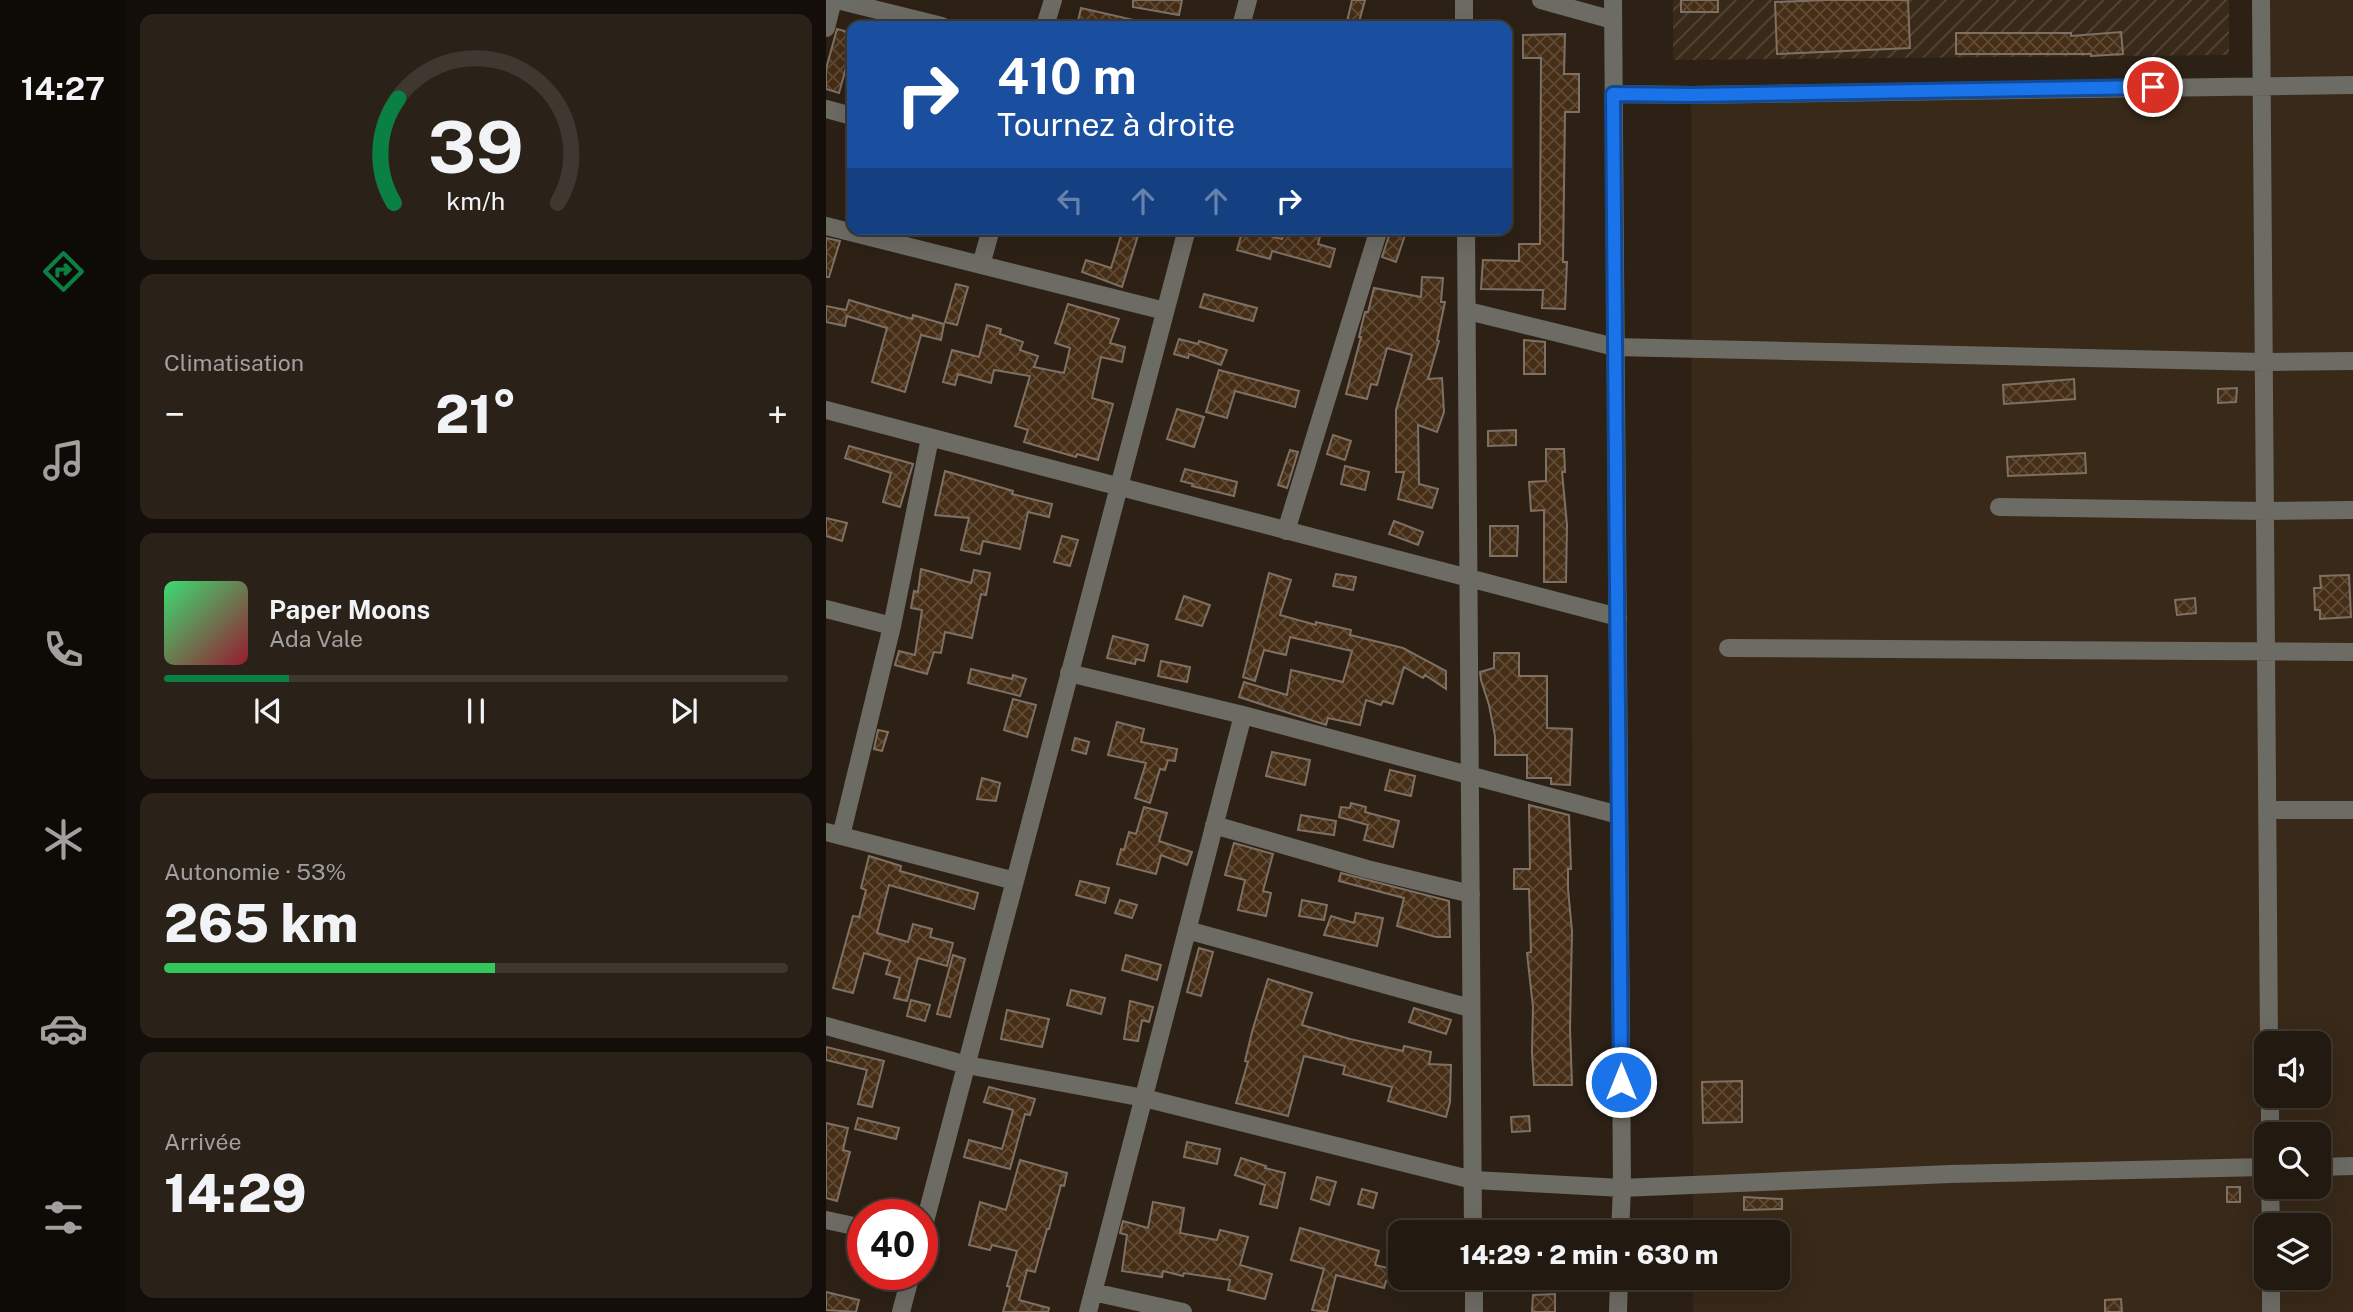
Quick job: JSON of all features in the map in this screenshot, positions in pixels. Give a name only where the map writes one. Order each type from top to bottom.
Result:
[{"type":"street","points":[[826,29],[835,0],[921,21]]},
{"type":"street","points":[[1047,21],[1053,0]]},
{"type":"street","points":[[1242,21],[1248,0]]},
{"type":"street","points":[[1464,0],[1464,21]]},
{"type":"street","points":[[1541,0],[1613,20]]},
{"type":"street","points":[[1613,0],[1621,1220]]},
{"type":"street","points":[[2261,0],[2269,1031]]},
{"type":"street","points":[[1613,94],[2353,85]]},
{"type":"street","points":[[826,109],[847,115]]},
{"type":"street","points":[[826,226],[847,231]]},
{"type":"street","points":[[862,235],[1166,312]]},
{"type":"street","points":[[981,265],[989,235]]},
{"type":"street","points":[[931,1199],[1185,235]]},
{"type":"street","points":[[1286,531],[1377,235]]},
{"type":"street","points":[[1466,235],[1473,1220]]},
{"type":"street","points":[[1468,311],[1615,347],[2264,362],[2353,361]]},
{"type":"street","points":[[826,410],[1618,617]]},
{"type":"street","points":[[930,438],[892,625],[833,834],[1015,881]]},
{"type":"street","points":[[1999,507],[2353,510]]},
{"type":"street","points":[[826,609],[892,625]]},
{"type":"street","points":[[1728,648],[2353,652]]},
{"type":"street","points":[[1069,673],[1243,715],[1619,815]]},
{"type":"street","points":[[1088,1312],[1243,715]]},
{"type":"street","points":[[2267,810],[2353,810]]},
{"type":"street","points":[[1214,825],[1367,869],[1471,894]]},
{"type":"street","points":[[1187,930],[1470,1008]]},
{"type":"street","points":[[826,1026],[967,1065],[1144,1098],[1473,1180],[1622,1188],[1950,1174],[2254,1167]]},
{"type":"street","points":[[2331,1167],[2353,1166]]},
{"type":"street","points":[[826,1220],[847,1225]]},
{"type":"street","points":[[901,1312],[907,1290]]},
{"type":"street","points":[[1474,1290],[1474,1312]]},
{"type":"street","points":[[1618,1312],[1619,1290]]},
{"type":"street","points":[[2271,1290],[2271,1312]]},
{"type":"street","points":[[1093,1292],[1183,1312]]},
{"type":"shaded area","points":[[1673,0],[2229,0],[2229,55],[1673,60]]},
{"type":"shaded area","points":[[2261,0],[2353,0],[2353,1312],[1693,1312],[1693,1290],[1790,1290],[1790,1220],[1693,1220],[1691,95],[2261,86]]},
{"type":"building","points":[[1133,0],[1182,0],[1179,15],[1133,7]]},
{"type":"building","points":[[1352,0],[1365,0],[1359,21],[1347,21]]},
{"type":"building","points":[[1681,0],[1718,0],[1718,12],[1681,12]]},
{"type":"building","points":[[1908,0],[1910,48],[1777,54],[1775,2]]},
{"type":"building","points":[[1081,8],[1138,21],[1078,21]]},
{"type":"building","points":[[837,29],[847,32],[847,64],[839,93],[826,89],[826,69]]},
{"type":"building","points":[[2121,32],[2123,54],[1956,54],[1956,33],[2071,33],[2071,36]]},
{"type":"building","points":[[1565,34],[1564,74],[1579,74],[1579,112],[1565,112],[1565,309],[1542,308],[1543,290],[1481,289],[1483,260],[1519,261],[1519,244],[1540,244],[1541,58],[1523,58],[1523,35]]},
{"type":"building","points":[[1121,235],[1138,235],[1122,287],[1082,272],[1086,260],[1111,268]]},
{"type":"building","points":[[1241,235],[1266,235],[1282,239],[1283,235],[1320,235],[1318,244],[1335,249],[1330,267],[1272,251],[1270,259],[1237,250]]},
{"type":"building","points":[[1389,235],[1405,235],[1396,262],[1382,257]]},
{"type":"building","points":[[826,238],[840,241],[829,277],[826,277]]},
{"type":"building","points":[[1422,277],[1443,278],[1441,302],[1445,302],[1437,340],[1439,341],[1428,379],[1442,378],[1444,412],[1437,432],[1418,425],[1419,484],[1438,489],[1432,508],[1398,499],[1404,472],[1396,472],[1396,410],[1412,355],[1387,348],[1377,385],[1371,384],[1367,399],[1346,394],[1365,312],[1368,312],[1374,288],[1421,297]]},
{"type":"building","points":[[956,284],[968,287],[957,325],[945,322]]},
{"type":"building","points":[[1204,294],[1257,308],[1253,321],[1200,307]]},
{"type":"building","points":[[849,300],[912,319],[913,315],[944,324],[941,340],[921,335],[905,392],[872,382],[887,328],[847,316],[845,326],[826,322],[826,306],[846,310]]},
{"type":"building","points":[[1068,304],[1119,319],[1110,343],[1125,347],[1122,362],[1101,357],[1092,398],[1113,404],[1098,460],[1077,454],[1076,457],[1024,442],[1028,430],[1015,426],[1030,376],[994,370],[991,383],[958,374],[955,385],[943,382],[952,350],[979,357],[987,325],[1001,329],[1000,334],[1023,342],[1020,350],[1038,356],[1034,367],[1064,373],[1070,348],[1055,343]]},
{"type":"building","points":[[1179,339],[1198,344],[1199,341],[1227,350],[1221,365],[1189,354],[1188,358],[1174,354]]},
{"type":"building","points":[[1524,340],[1545,342],[1545,374],[1524,374]]},
{"type":"building","points":[[1219,370],[1299,391],[1295,407],[1235,391],[1227,418],[1206,412]]},
{"type":"building","points":[[2074,379],[2075,399],[2004,404],[2003,385]]},
{"type":"building","points":[[2237,388],[2236,402],[2218,403],[2218,389]]},
{"type":"building","points":[[1177,409],[1204,417],[1194,447],[1167,439]]},
{"type":"building","points":[[1516,430],[1516,445],[1488,446],[1488,431]]},
{"type":"building","points":[[1333,435],[1351,441],[1345,460],[1327,454]]},
{"type":"building","points":[[849,446],[913,464],[900,507],[883,502],[891,473],[845,458]]},
{"type":"building","points":[[1546,449],[1564,449],[1565,472],[1562,472],[1567,525],[1566,582],[1544,582],[1544,510],[1531,511],[1529,482],[1546,481]]},
{"type":"building","points":[[1290,450],[1298,452],[1287,488],[1278,485]]},
{"type":"building","points":[[2085,453],[2086,473],[2008,476],[2007,457]]},
{"type":"building","points":[[1345,466],[1369,472],[1365,490],[1341,484]]},
{"type":"building","points":[[1185,469],[1237,482],[1234,496],[1181,481]]},
{"type":"building","points":[[945,471],[1013,491],[1012,494],[1052,504],[1049,517],[1028,512],[1020,549],[983,541],[980,554],[961,550],[969,518],[935,515]]},
{"type":"building","points":[[826,518],[847,523],[842,541],[826,536]]},
{"type":"building","points":[[1394,521],[1423,532],[1418,545],[1389,534]]},
{"type":"building","points":[[1490,526],[1518,526],[1517,556],[1490,556]]},
{"type":"building","points":[[1062,536],[1078,540],[1070,566],[1054,562]]},
{"type":"building","points":[[921,569],[971,583],[974,570],[990,573],[986,595],[981,594],[972,638],[945,632],[941,653],[934,652],[927,674],[895,665],[899,651],[915,655],[922,610],[911,608],[914,591],[918,592]]},
{"type":"building","points":[[1269,573],[1291,580],[1280,615],[1316,625],[1316,622],[1351,630],[1350,635],[1403,648],[1446,671],[1446,689],[1425,675],[1423,678],[1404,667],[1393,704],[1383,701],[1381,705],[1366,700],[1360,725],[1328,718],[1326,725],[1239,697],[1244,682],[1287,695],[1291,670],[1343,682],[1352,651],[1290,637],[1286,655],[1264,650],[1255,681],[1243,677]]},
{"type":"building","points":[[1336,574],[1356,577],[1353,590],[1333,586]]},
{"type":"building","points":[[2349,575],[2351,617],[2320,619],[2320,610],[2315,610],[2314,588],[2321,588],[2320,576]]},
{"type":"building","points":[[1184,596],[1210,605],[1202,626],[1176,619]]},
{"type":"building","points":[[2195,598],[2196,613],[2177,615],[2175,600]]},
{"type":"building","points":[[1113,636],[1148,645],[1144,661],[1136,659],[1135,664],[1107,658]]},
{"type":"building","points":[[1494,653],[1519,653],[1519,676],[1547,676],[1547,728],[1572,729],[1570,785],[1551,784],[1551,778],[1527,778],[1527,755],[1495,755],[1495,736],[1480,672],[1494,668]]},
{"type":"building","points":[[1161,661],[1190,667],[1187,682],[1158,676]]},
{"type":"building","points":[[971,669],[1012,679],[1013,675],[1026,679],[1020,696],[968,683]]},
{"type":"building","points":[[1013,699],[1036,705],[1027,737],[1004,730]]},
{"type":"building","points":[[1117,722],[1144,729],[1141,742],[1177,749],[1175,761],[1168,760],[1165,770],[1160,769],[1150,803],[1135,798],[1146,763],[1108,755]]},
{"type":"building","points":[[878,730],[888,732],[882,751],[874,749]]},
{"type":"building","points":[[1075,738],[1089,742],[1086,754],[1072,750]]},
{"type":"building","points":[[1272,752],[1310,760],[1305,785],[1266,776]]},
{"type":"building","points":[[1390,770],[1415,776],[1411,796],[1385,790]]},
{"type":"building","points":[[982,778],[1000,783],[996,801],[977,799]]},
{"type":"building","points":[[1351,803],[1366,807],[1365,812],[1399,821],[1393,847],[1364,840],[1368,825],[1339,817],[1341,807],[1350,808]]},
{"type":"building","points":[[1529,805],[1569,815],[1572,1085],[1534,1085],[1533,1007],[1527,953],[1531,952],[1529,889],[1514,889],[1514,869],[1530,869]]},
{"type":"building","points":[[1144,807],[1167,813],[1159,841],[1192,852],[1187,865],[1161,855],[1156,874],[1117,864],[1129,832],[1136,834]]},
{"type":"building","points":[[1301,815],[1336,821],[1334,835],[1298,830]]},
{"type":"building","points":[[1234,843],[1273,854],[1263,891],[1271,893],[1266,916],[1238,910],[1245,880],[1225,875]]},
{"type":"building","points":[[869,856],[901,866],[900,871],[978,893],[974,909],[889,885],[877,933],[908,942],[913,924],[932,929],[930,937],[953,943],[947,966],[918,958],[907,1001],[894,998],[900,978],[886,974],[890,961],[864,953],[853,993],[833,988],[853,916],[859,917],[866,890],[861,888]]},
{"type":"building","points":[[1341,873],[1449,901],[1450,937],[1436,937],[1397,926],[1404,898],[1339,881]]},
{"type":"building","points":[[1080,881],[1109,888],[1105,903],[1076,895]]},
{"type":"building","points":[[1120,900],[1137,905],[1132,918],[1115,913]]},
{"type":"building","points":[[1302,900],[1327,905],[1324,920],[1299,916]]},
{"type":"building","points":[[1356,913],[1383,918],[1377,946],[1324,935],[1331,916],[1354,923]]},
{"type":"building","points":[[1199,948],[1213,952],[1201,996],[1187,992]]},
{"type":"building","points":[[953,955],[965,959],[950,1017],[937,1014]]},
{"type":"building","points":[[1126,955],[1161,965],[1157,980],[1122,970]]},
{"type":"building","points":[[1268,979],[1312,993],[1302,1025],[1403,1051],[1404,1046],[1431,1052],[1429,1064],[1451,1065],[1450,1102],[1446,1117],[1388,1101],[1392,1087],[1343,1074],[1345,1066],[1304,1056],[1288,1116],[1236,1103],[1248,1062],[1245,1061],[1252,1032]]},
{"type":"building","points":[[1071,990],[1105,998],[1101,1014],[1067,1005]]},
{"type":"building","points":[[911,1000],[930,1005],[925,1021],[907,1016]]},
{"type":"building","points":[[1130,1001],[1153,1007],[1149,1022],[1142,1020],[1138,1041],[1124,1039]]},
{"type":"building","points":[[1414,1008],[1451,1020],[1446,1034],[1409,1022]]},
{"type":"building","points":[[1007,1010],[1049,1019],[1042,1047],[1001,1039]]},
{"type":"building","points":[[826,1047],[884,1061],[872,1107],[858,1104],[867,1070],[826,1060]]},
{"type":"building","points":[[1742,1081],[1742,1122],[1703,1123],[1702,1082]]},
{"type":"building","points":[[989,1087],[1035,1099],[1030,1115],[1025,1114],[1010,1169],[964,1157],[969,1140],[1002,1149],[1013,1110],[984,1102]]},
{"type":"building","points":[[1529,1116],[1530,1131],[1512,1132],[1511,1117]]},
{"type":"building","points":[[858,1118],[899,1128],[896,1139],[855,1129]]},
{"type":"building","points":[[826,1123],[848,1128],[843,1150],[850,1152],[837,1201],[826,1198]]},
{"type":"building","points":[[1187,1142],[1220,1149],[1217,1164],[1184,1157]]},
{"type":"building","points":[[1241,1158],[1285,1173],[1277,1208],[1260,1204],[1265,1185],[1235,1175]]},
{"type":"building","points":[[1020,1160],[1067,1173],[1035,1272],[1027,1270],[1019,1300],[1049,1308],[1048,1312],[1003,1312],[1017,1251],[992,1245],[990,1250],[969,1245],[980,1202],[1006,1210]]},
{"type":"building","points":[[1317,1177],[1336,1182],[1329,1205],[1311,1199]]},
{"type":"building","points":[[2227,1187],[2240,1187],[2240,1202],[2227,1202]]},
{"type":"building","points":[[1362,1189],[1377,1193],[1373,1208],[1358,1204]]},
{"type":"building","points":[[1744,1197],[1782,1199],[1782,1209],[1744,1210]]},
{"type":"building","points":[[1153,1202],[1184,1208],[1180,1233],[1217,1240],[1220,1230],[1248,1237],[1240,1265],[1272,1274],[1265,1299],[1228,1290],[1230,1280],[1184,1273],[1183,1276],[1163,1271],[1162,1277],[1122,1271],[1127,1235],[1120,1233],[1123,1221],[1148,1228]]},
{"type":"building","points":[[1300,1228],[1379,1251],[1375,1265],[1388,1268],[1388,1282],[1384,1288],[1336,1275],[1327,1312],[1312,1310],[1324,1269],[1291,1260]]},
{"type":"building","points":[[826,1292],[859,1300],[856,1312],[826,1310]]},
{"type":"building","points":[[1555,1294],[1555,1312],[1532,1312],[1533,1295]]},
{"type":"building","points":[[2121,1299],[2122,1312],[2105,1312],[2105,1300]]},
{"type":"route","points":[[1621,1082],[1613,94],[2153,87]]}]
